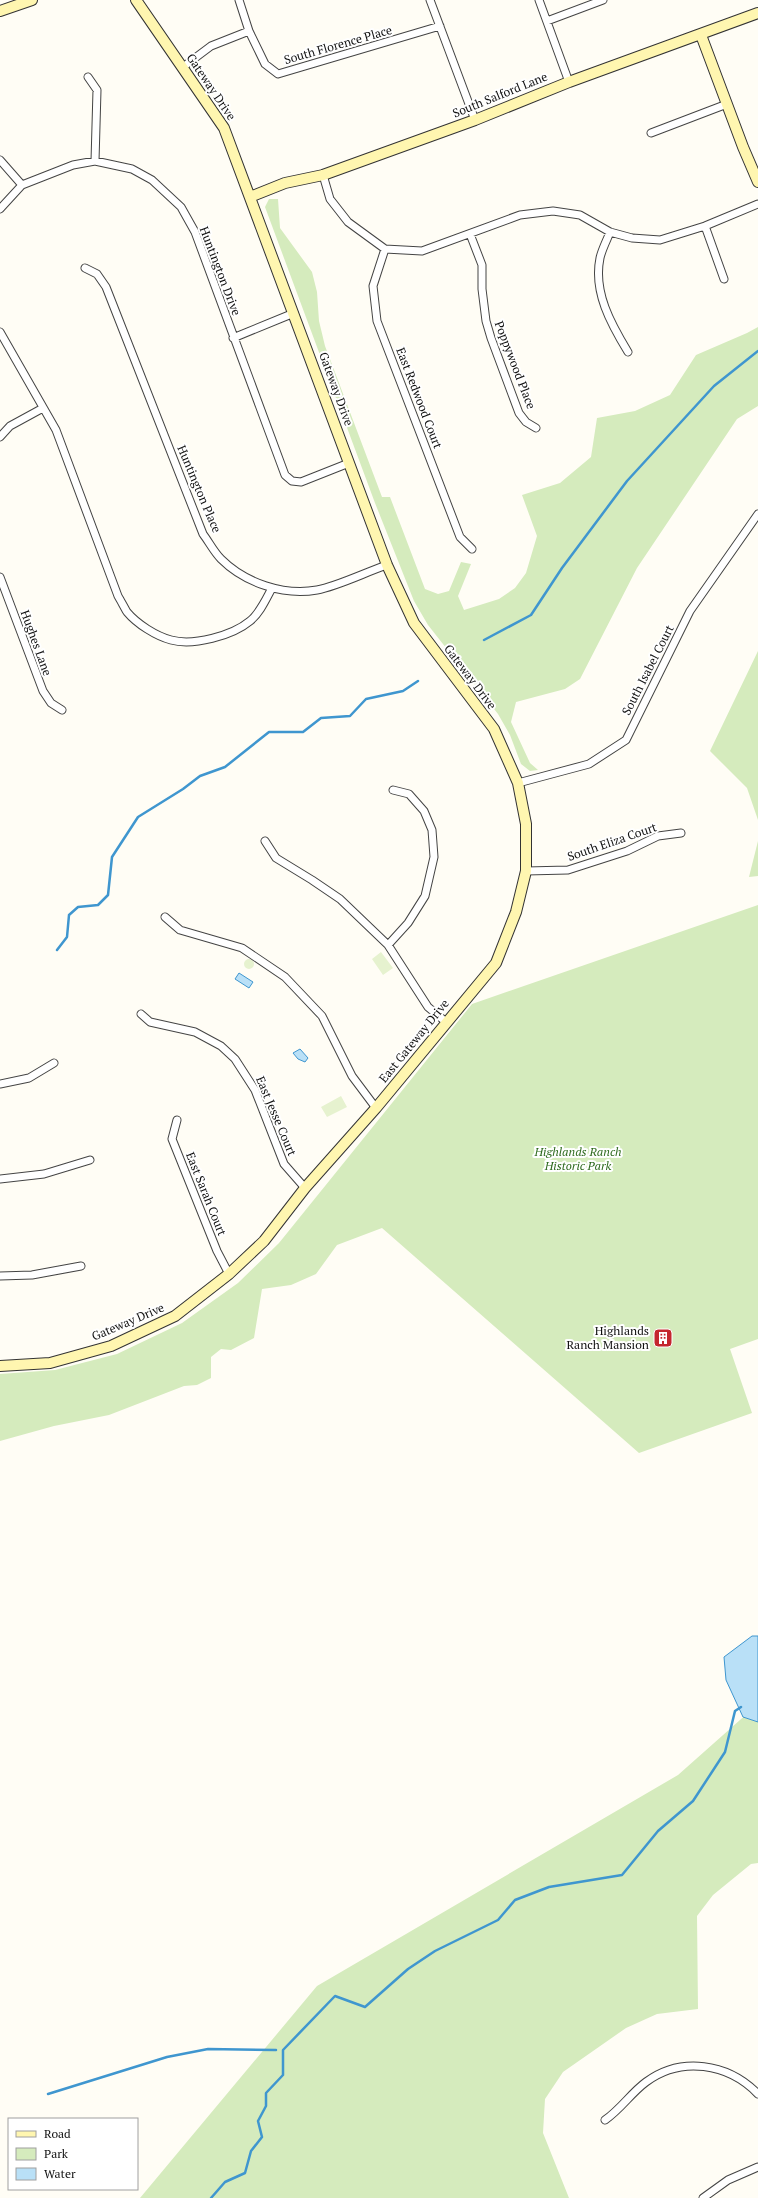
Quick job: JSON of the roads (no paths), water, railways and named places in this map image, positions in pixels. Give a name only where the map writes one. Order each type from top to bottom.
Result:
[{"type":"street","points":[[0,11],[32,0]]},
{"type":"street","name":"Gateway Drive","points":[[136,0],[224,128],[387,565],[414,623],[494,729],[518,783]]},
{"type":"street","name":"South Florence Place","points":[[239,0],[249,31],[265,64],[278,74],[440,26]]},
{"type":"street","points":[[430,0],[475,120]]},
{"type":"street","points":[[539,0],[569,82]]},
{"type":"street","points":[[546,21],[603,0]]},
{"type":"street","name":"South Salford Lane","points":[[250,197],[285,184],[323,176],[475,120],[569,82],[758,13]]},
{"type":"street","points":[[183,67],[211,46],[249,31]]},
{"type":"street","points":[[701,35],[728,104],[742,147],[758,182]]},
{"type":"street","points":[[88,77],[96,90],[96,161]]},
{"type":"street","points":[[651,133],[728,104]]},
{"type":"street","points":[[0,160],[22,185]]},
{"type":"street","name":"Huntington Drive","points":[[0,209],[22,185],[73,165],[96,161],[132,169],[152,180],[181,207],[195,232],[285,475],[292,481],[301,482],[349,463]]},
{"type":"street","points":[[323,176],[330,199],[348,222],[385,249],[422,251],[520,215],[553,212],[580,215],[610,232],[632,238],[660,240],[705,226],[758,204]]},
{"type":"street","points":[[705,226],[724,279]]},
{"type":"street","points":[[610,232],[600,258],[600,290],[610,322],[628,352]]},
{"type":"street","name":"Poppywood Place","points":[[470,234],[482,265],[482,288],[486,321],[491,338],[519,413],[526,422],[536,428]]},
{"type":"street","name":"East Redwood Court","points":[[385,249],[374,286],[377,321],[460,537],[472,549]]},
{"type":"street","name":"Huntington Place","points":[[84,268],[97,274],[106,287],[203,534],[220,558],[238,573],[272,588],[291,590],[317,590],[387,565]]},
{"type":"street","points":[[233,338],[294,313]]},
{"type":"street","points":[[0,332],[56,430],[118,596],[127,612],[150,630],[172,640],[200,640],[224,636],[250,621],[264,604],[272,588]]},
{"type":"street","points":[[0,437],[10,426],[43,408]]},
{"type":"street","name":"South Isabel Court","points":[[518,783],[590,764],[626,740],[690,611],[758,514]]},
{"type":"street","name":"Hughes Lane","points":[[0,577],[43,690],[51,703],[62,710]]},
{"type":"street","name":"East Gateway Drive","points":[[229,1274],[264,1241],[305,1188],[376,1108],[496,963],[516,912],[526,871],[526,824],[518,783]]},
{"type":"street","points":[[388,945],[408,923],[425,896],[434,857],[432,830],[424,811],[409,794],[393,790]]},
{"type":"street","name":"South Eliza Court","points":[[526,871],[568,870],[627,851],[658,836],[681,833]]},
{"type":"street","points":[[265,841],[276,858],[340,899],[388,945],[428,1007],[446,1022]]},
{"type":"street","points":[[165,917],[180,930],[242,948],[285,977],[322,1016],[352,1076],[376,1108]]},
{"type":"street","name":"East Jesse Court","points":[[141,1014],[150,1022],[195,1032],[221,1046],[235,1059],[255,1090],[284,1164],[305,1188]]},
{"type":"street","points":[[0,1084],[29,1078],[54,1063]]},
{"type":"street","name":"East Sarah Court","points":[[177,1120],[172,1139],[217,1251],[229,1274]]},
{"type":"street","points":[[0,1179],[44,1174],[90,1160]]},
{"type":"street","points":[[0,1276],[32,1275],[81,1266]]},
{"type":"street","name":"Gateway Drive","points":[[0,1366],[50,1363],[111,1346],[175,1316],[229,1274]]},
{"type":"street","points":[[605,2120],[617,2111],[646,2082],[666,2071],[676,2068],[700,2066],[722,2070],[744,2082],[758,2094]]},
{"type":"street","points":[[703,2198],[728,2180],[758,2167]]},
{"type":"water","points":[[239,973],[253,982],[249,988],[235,979]]},
{"type":"water","points":[[300,1049],[308,1058],[305,1062],[298,1059],[293,1053]]},
{"type":"water","points":[[752,1636],[758,1636],[758,1722],[743,1717],[726,1680],[724,1657]]},
{"type":"waterway","points":[[484,640],[531,615],[562,568],[627,481],[714,386],[758,351]]},
{"type":"waterway","points":[[57,950],[67,937],[69,915],[78,907],[98,905],[108,895],[112,857],[138,817],[183,789],[200,776],[225,767],[269,732],[303,732],[321,718],[350,716],[366,699],[403,691],[418,681]]},
{"type":"waterway","points":[[211,2198],[225,2182],[245,2173],[251,2151],[262,2137],[258,2121],[266,2106],[266,2093],[283,2075],[283,2050],[335,1996],[365,2007],[408,1969],[435,1951],[498,1920],[515,1900],[549,1887],[622,1875],[658,1831],[693,1801],[725,1752],[735,1711],[741,1707]]},
{"type":"waterway","points":[[48,2094],[167,2057],[208,2049],[276,2050]]},
{"type":"place","name":"Highlands Ranch Mansion","points":[[663,1338]]},
{"type":"park label","name":"Highlands Ranch Historic Park","points":[[578,1159]]}]
